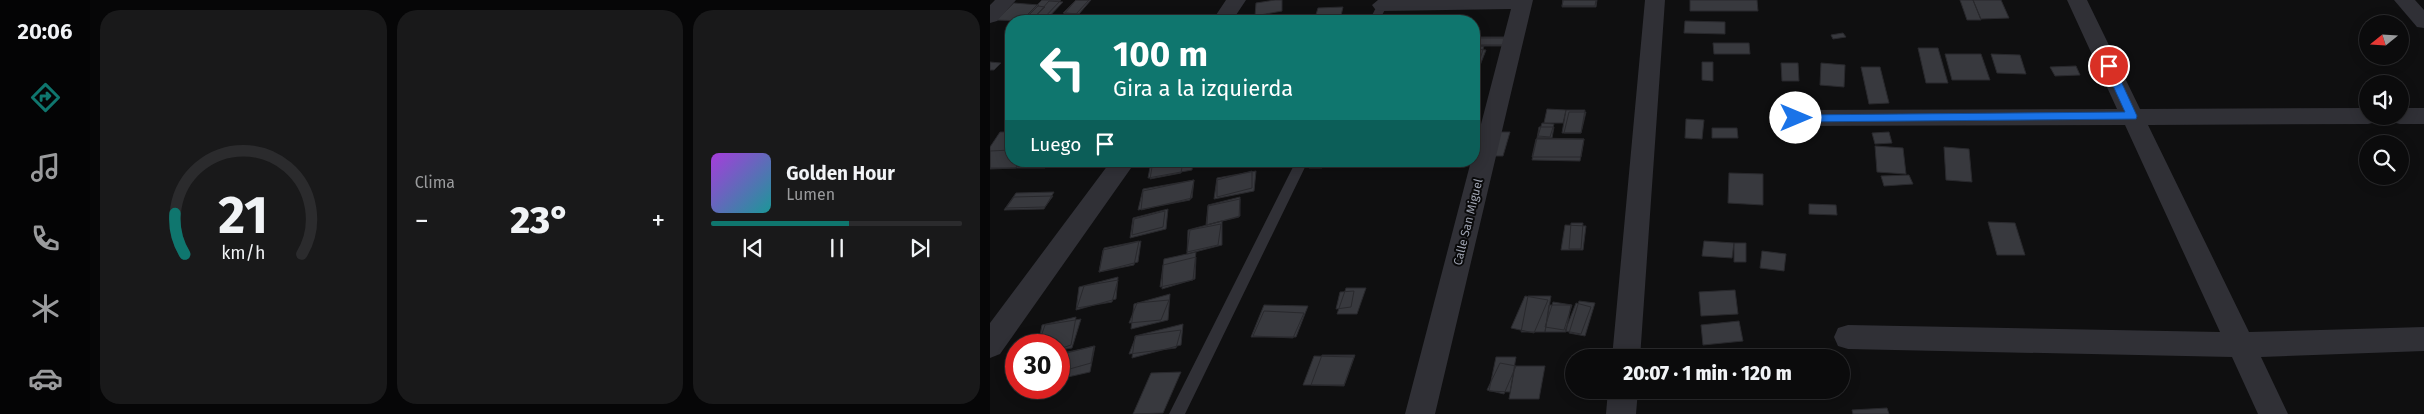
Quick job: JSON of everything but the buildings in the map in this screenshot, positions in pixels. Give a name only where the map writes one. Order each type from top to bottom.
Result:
[{"type":"street","points":[[990,17],[1006,0]]},
{"type":"street","points":[[1226,15],[1236,0]]},
{"type":"street","points":[[1627,349],[1655,0]]},
{"type":"street","points":[[2077,0],[2273,414]]},
{"type":"street","points":[[2404,0],[2424,22]]},
{"type":"street","points":[[1380,9],[1522,2]]},
{"type":"street","name":"Calle San Miguel","points":[[1420,414],[1522,2]]},
{"type":"street","points":[[1796,118],[2359,116]]},
{"type":"street","points":[[2409,116],[2424,116]]},
{"type":"street","points":[[990,345],[1120,167]]},
{"type":"street","points":[[1848,337],[2240,345],[2424,339]]},
{"type":"street","points":[[1622,414],[1623,399]]},
{"type":"lane","points":[[1177,414],[1299,167]]},
{"type":"route","points":[[1796,118],[2132,116],[2109,66]]}]
